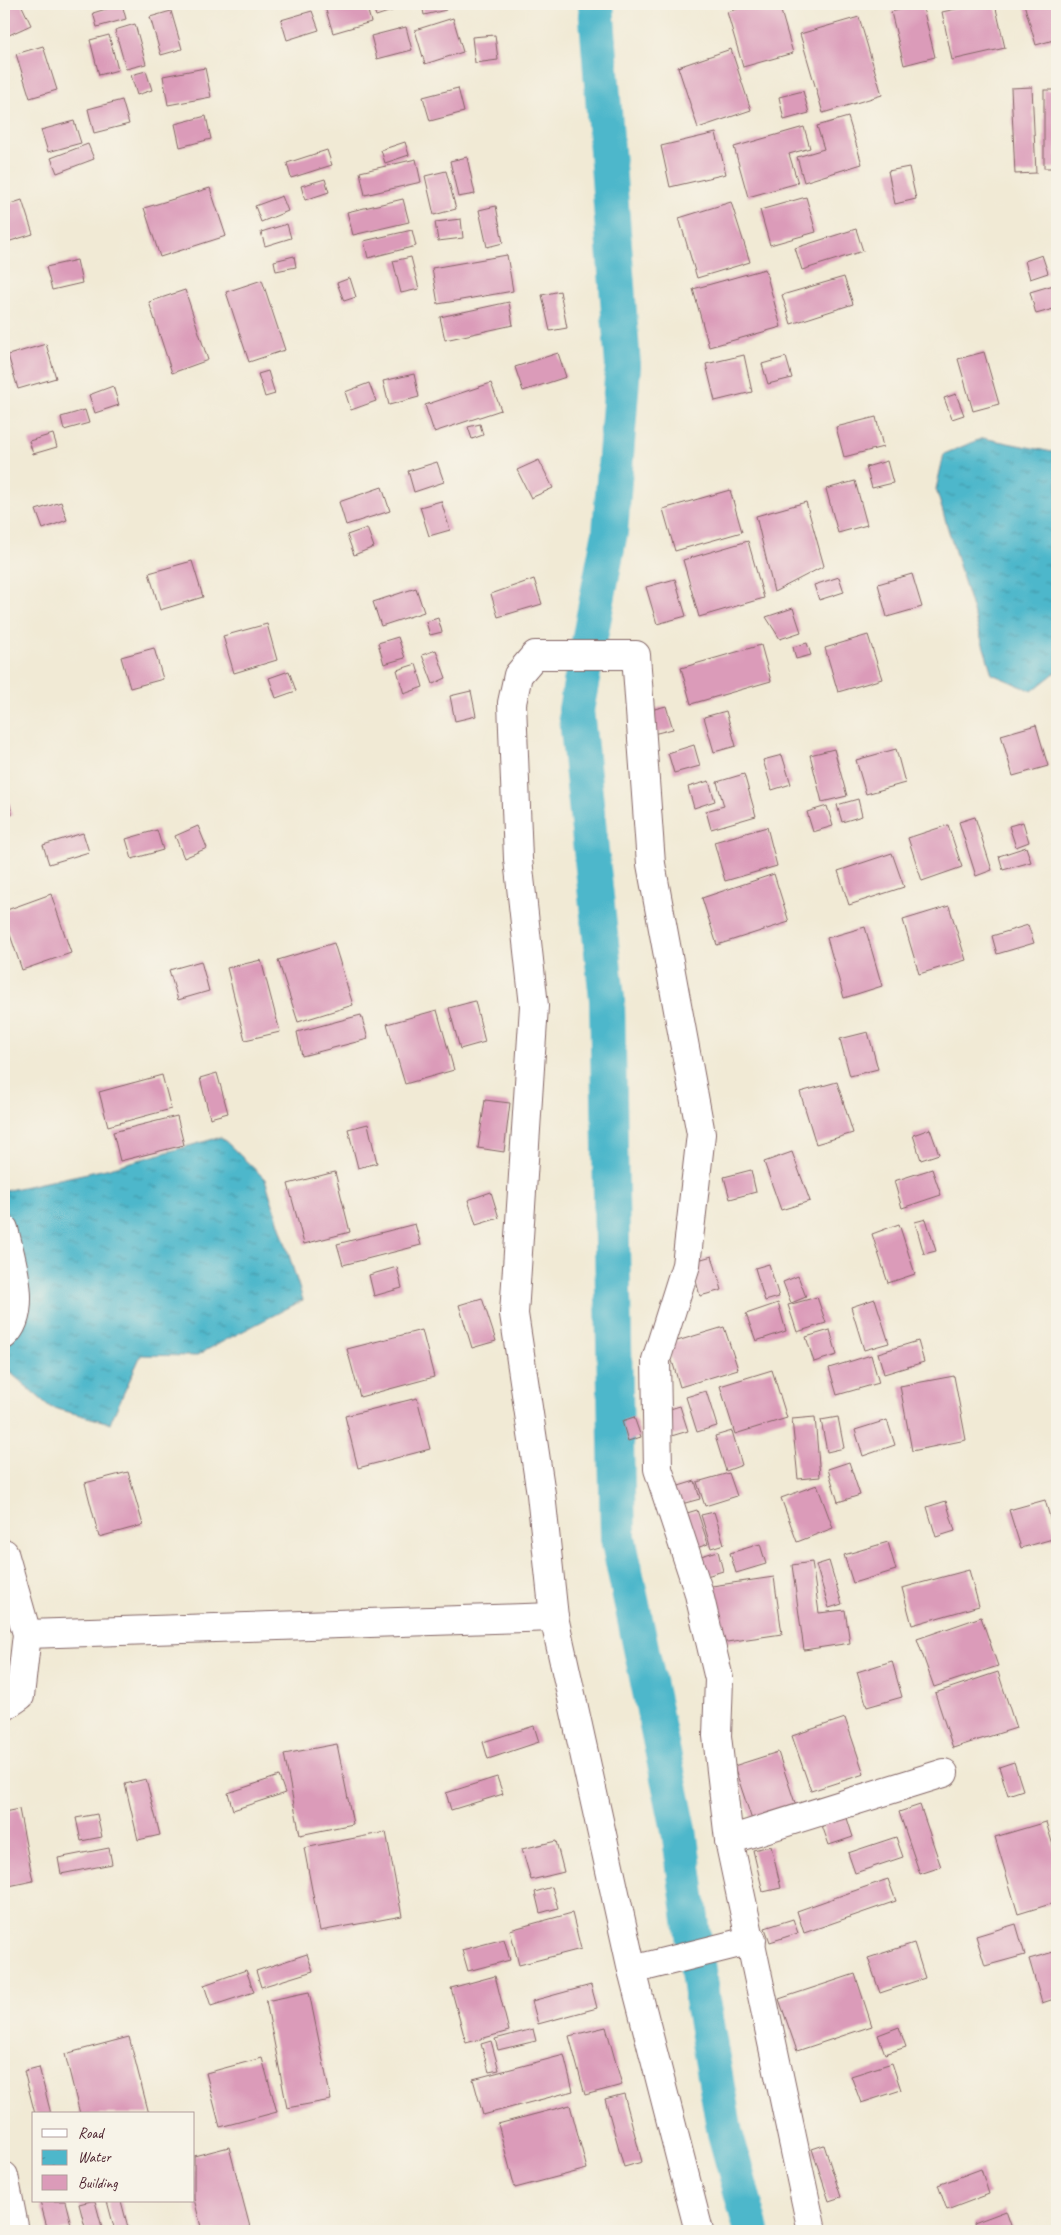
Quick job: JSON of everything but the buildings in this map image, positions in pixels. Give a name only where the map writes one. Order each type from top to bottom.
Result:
[{"type":"street","points":[[698,2231],[641,1968],[554,1617],[541,1494],[514,1314],[534,1006],[518,859],[512,702],[518,675],[535,655],[636,655],[651,864],[701,1134],[686,1265],[656,1360],[658,1469],[698,1590],[719,1679],[717,1736],[729,1840],[744,1941],[812,2231]]},
{"type":"street","points":[[4,1229],[17,1288],[16,1311],[4,1335]]},
{"type":"street","points":[[4,1553],[27,1634],[20,1696],[4,1707]]},
{"type":"street","points":[[27,1634],[554,1617]]},
{"type":"street","points":[[729,1840],[944,1773]]},
{"type":"street","points":[[641,1968],[744,1941]]},
{"type":"street","points":[[4,2176],[16,2231]]},
{"type":"water","points":[[983,438],[1057,453],[1057,671],[1032,691],[992,674],[936,489],[944,454]]},
{"type":"water","points":[[221,1137],[265,1179],[303,1300],[195,1356],[141,1355],[110,1423],[50,1407],[4,1367],[4,1191],[106,1169]]},
{"type":"waterway","points":[[596,4],[623,366],[610,532],[576,710],[607,999],[618,1538],[679,1830],[702,2001],[725,2133],[752,2231]]}]
